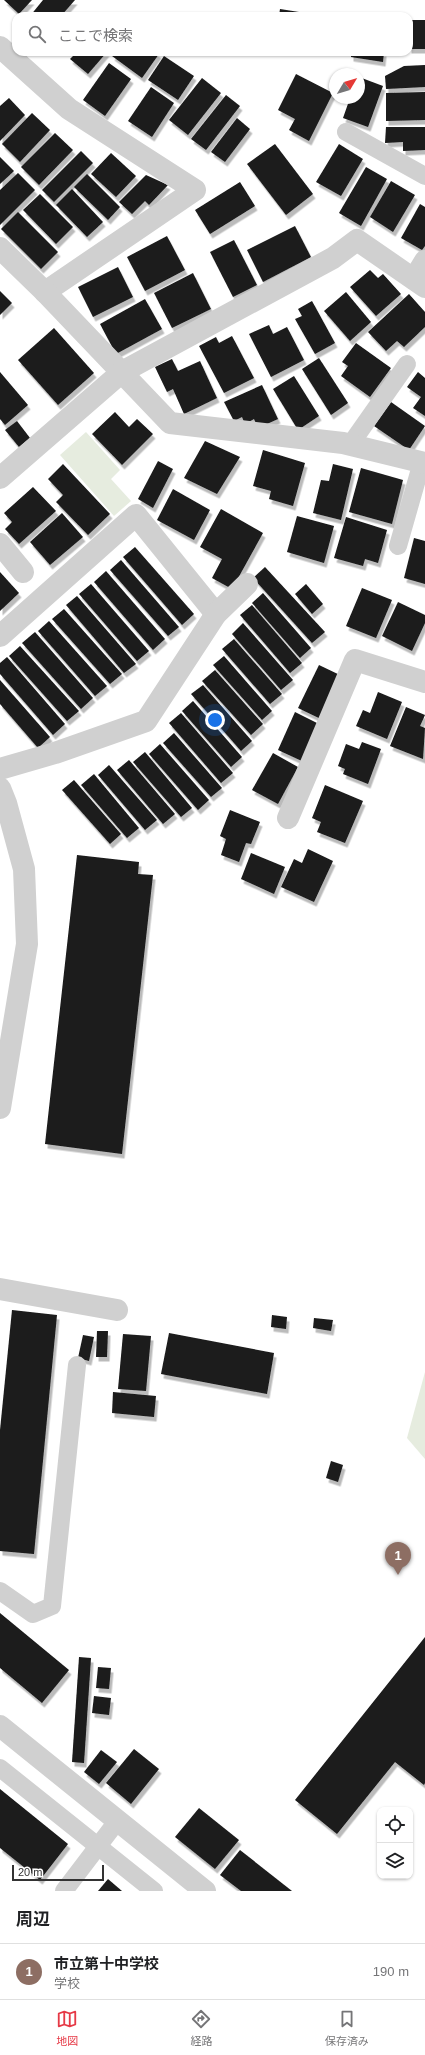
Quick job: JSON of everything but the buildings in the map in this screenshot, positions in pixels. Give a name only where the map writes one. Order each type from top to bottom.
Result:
[{"type":"street","points":[[1,49],[69,109],[195,190],[45,292]]},
{"type":"street","points":[[0,478],[122,372],[333,258],[357,240],[421,276]]},
{"type":"street","points":[[0,248],[45,292],[170,423],[350,445],[424,463]]},
{"type":"street","points":[[0,636],[136,515],[216,614]]},
{"type":"street","points":[[0,544],[23,572]]},
{"type":"street","points":[[0,769],[55,753],[146,721],[216,614],[247,584]]},
{"type":"street","points":[[288,818],[355,660],[425,682]]},
{"type":"street","points":[[0,788],[6,803],[24,869],[27,944],[6,1038],[0,1108]]},
{"type":"street","points":[[0,1289],[117,1310]]},
{"type":"street","points":[[0,1726],[205,1891]]},
{"type":"lane","points":[[346,132],[425,176]]},
{"type":"lane","points":[[350,445],[407,364]]},
{"type":"lane","points":[[398,546],[424,463]]},
{"type":"lane","points":[[0,1591],[33,1614],[52,1606],[77,1365]]},
{"type":"lane","points":[[0,1768],[154,1891]]},
{"type":"lane","points":[[64,1891],[118,1820]]},
{"type":"shaded area","points":[[86,432],[120,470],[111,479],[131,501],[114,516],[60,455]]},
{"type":"shaded area","points":[[425,1372],[425,1459],[407,1438]]},
{"type":"place","name":"市立第十中学校","points":[[398,1575]]}]
